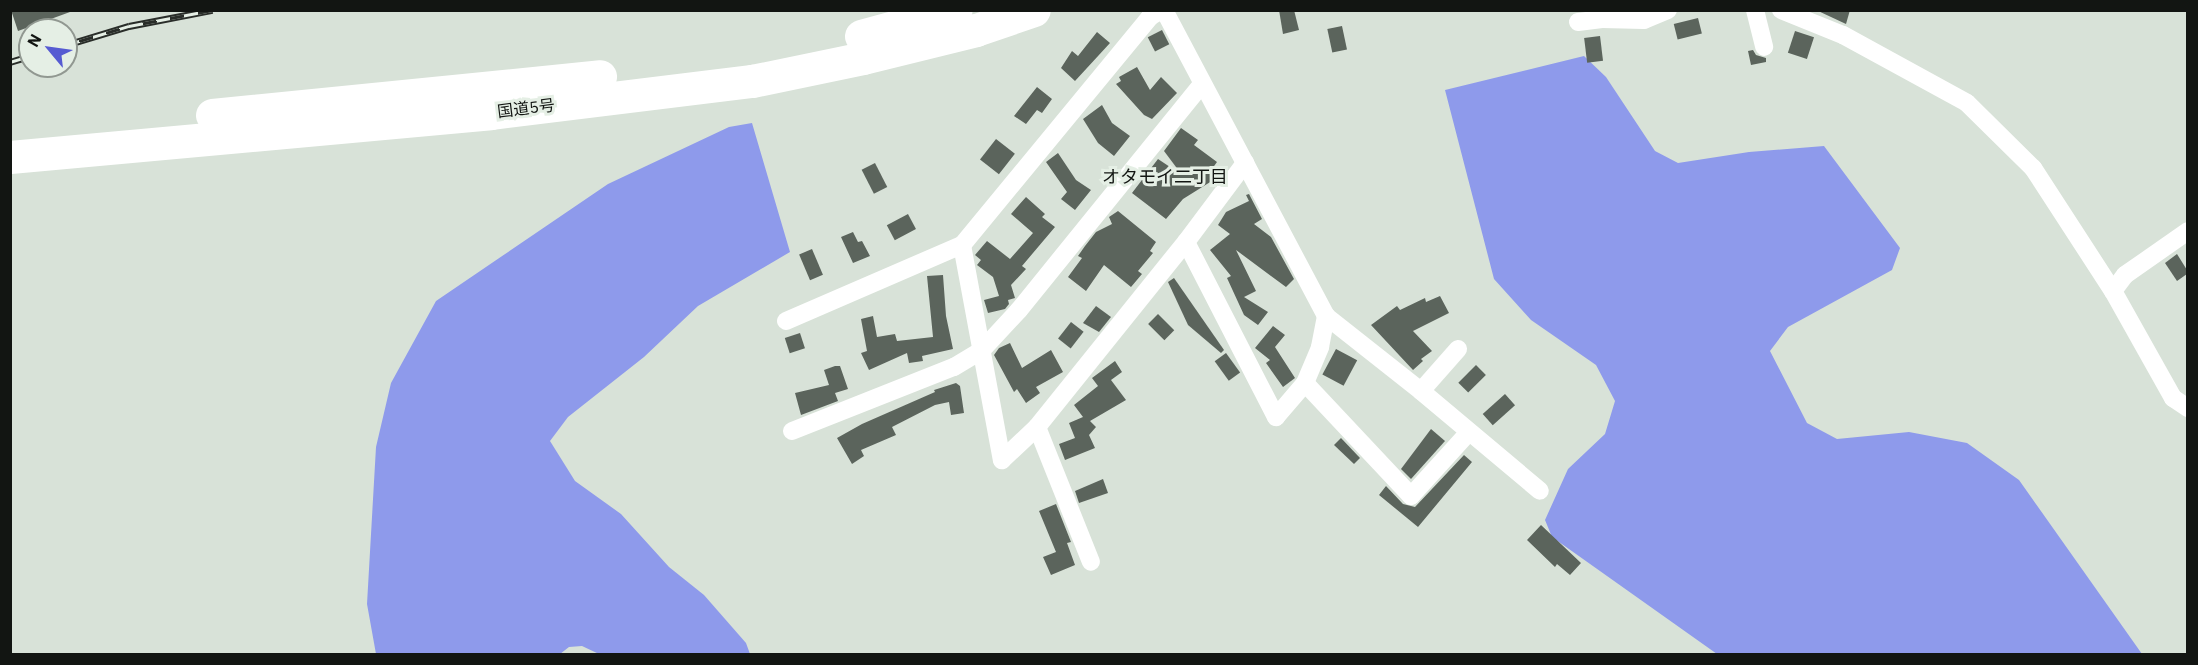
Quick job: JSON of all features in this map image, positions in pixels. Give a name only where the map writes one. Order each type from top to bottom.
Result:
[{"type":"highway","name":"国道5号","points":[[10,135],[489,89],[747,59],[859,36],[956,10]]},
{"type":"highway","name":"国道5号","points":[[10,157],[490,113],[752,81],[897,50],[976,30],[1034,10]]},
{"type":"street","points":[[786,321],[962,245],[1150,17],[1162,10],[1326,316],[1421,391],[1540,491]]},
{"type":"street","points":[[1578,22],[1602,19],[1644,20],[1668,10]]},
{"type":"street","points":[[1755,10],[1764,47]]},
{"type":"street","points":[[1781,10],[1843,35],[1967,103],[2033,168],[2113,291],[2173,398],[2187,408]]},
{"type":"street","points":[[792,431],[954,367],[982,350],[1019,310],[1202,84]]},
{"type":"street","points":[[962,245],[1002,460],[1037,427],[1186,242],[1245,163]]},
{"type":"street","points":[[2113,291],[2125,275],[2187,231]]},
{"type":"street","points":[[1186,242],[1276,417],[1305,383],[1320,348],[1326,316]]},
{"type":"street","points":[[1421,391],[1458,348]]},
{"type":"street","points":[[1305,383],[1411,496],[1469,432]]},
{"type":"street","points":[[1037,427],[1091,562]]},
{"type":"shaded area","points":[[1584,56],[1606,77],[1655,151],[1678,163],[1749,152],[1824,146],[1900,248],[1892,270],[1788,327],[1770,351],[1807,423],[1837,439],[1909,432],[1967,443],[2019,480],[2142,654],[1717,654],[1552,537],[1545,520],[1568,469],[1605,434],[1615,401],[1596,365],[1531,320],[1494,279],[1445,90]]},
{"type":"shaded area","points":[[752,123],[790,252],[698,306],[644,357],[568,417],[550,441],[575,481],[621,514],[669,567],[704,595],[746,643],[750,654],[599,654],[582,646],[569,647],[560,654],[376,654],[367,604],[376,447],[391,383],[436,301],[608,184],[729,127]]},
{"type":"building","points":[[11,10],[70,10],[54,18],[18,18],[18,31]]},
{"type":"building","points":[[1279,10],[1294,10],[1299,30],[1283,34]]},
{"type":"building","points":[[1816,10],[1850,10],[1846,24]]},
{"type":"building","points":[[1698,18],[1702,34],[1678,40],[1674,24]]},
{"type":"building","points":[[1342,26],[1347,49],[1332,53],[1327,29]]},
{"type":"building","points":[[1162,30],[1169,44],[1155,52],[1148,37]]},
{"type":"building","points":[[1795,31],[1814,37],[1807,59],[1788,53]]},
{"type":"building","points":[[1097,32],[1110,43],[1075,81],[1061,68],[1072,51],[1078,56]]},
{"type":"building","points":[[1600,36],[1603,61],[1587,63],[1584,38]]},
{"type":"building","points":[[1753,50],[1756,55],[1766,58],[1766,62],[1751,65],[1748,51]]},
{"type":"building","points":[[1137,67],[1150,90],[1161,77],[1177,93],[1152,119],[1144,115],[1116,84],[1121,81],[1119,77]]},
{"type":"building","points":[[1037,87],[1052,99],[1042,113],[1037,110],[1026,124],[1014,116]]},
{"type":"building","points":[[1102,105],[1112,123],[1130,136],[1114,156],[1098,143],[1083,119]]},
{"type":"building","points":[[1181,128],[1198,140],[1194,145],[1217,162],[1209,173],[1215,179],[1183,199],[1166,219],[1132,193],[1158,159],[1182,175],[1164,151]]},
{"type":"building","points":[[996,139],[1015,154],[999,174],[980,159]]},
{"type":"building","points":[[1058,153],[1076,180],[1091,190],[1075,210],[1061,199],[1067,192],[1046,162]]},
{"type":"building","points":[[875,163],[887,187],[874,194],[862,170]]},
{"type":"building","points":[[1249,194],[1262,219],[1254,224],[1271,237],[1294,279],[1286,287],[1236,250],[1256,291],[1244,297],[1268,312],[1258,325],[1244,315],[1227,278],[1231,276],[1210,250],[1230,234],[1218,225],[1226,212],[1249,201],[1246,195]]},
{"type":"building","points":[[1026,197],[1045,214],[1042,217],[1055,227],[1022,266],[1026,269],[1011,285],[1015,298],[1008,300],[1009,304],[1005,309],[988,313],[984,300],[999,296],[993,277],[977,265],[981,260],[975,255],[987,241],[1010,259],[1033,233],[1011,214]]},
{"type":"building","points":[[1118,211],[1156,242],[1150,251],[1153,253],[1138,271],[1142,274],[1131,287],[1104,265],[1086,291],[1068,277],[1082,258],[1078,256],[1085,246],[1096,232],[1112,224],[1109,217]]},
{"type":"building","points":[[908,214],[916,229],[895,240],[887,225]]},
{"type":"building","points":[[853,232],[858,242],[862,241],[870,256],[853,263],[841,237]]},
{"type":"building","points":[[812,249],[823,275],[810,280],[799,254]]},
{"type":"building","points":[[2177,254],[2187,274],[2177,281],[2165,263]]},
{"type":"building","points":[[943,275],[946,316],[953,349],[922,356],[923,361],[909,363],[907,353],[869,370],[861,353],[867,351],[861,319],[873,316],[877,337],[895,334],[897,341],[933,337],[927,276]]},
{"type":"building","points":[[1174,278],[1224,350],[1221,353],[1188,325],[1168,282]]},
{"type":"building","points":[[1440,296],[1449,313],[1413,331],[1432,351],[1421,359],[1423,361],[1413,370],[1371,325],[1397,306],[1400,310],[1425,298],[1426,302]]},
{"type":"building","points":[[1096,306],[1111,317],[1099,332],[1083,323]]},
{"type":"building","points":[[1158,314],[1174,330],[1164,340],[1148,324]]},
{"type":"building","points":[[1071,322],[1084,332],[1071,348],[1058,339]]},
{"type":"building","points":[[1273,326],[1285,335],[1275,347],[1295,378],[1283,387],[1266,363],[1270,360],[1255,348]]},
{"type":"building","points":[[800,333],[805,348],[790,353],[785,338]]},
{"type":"building","points":[[1010,343],[1022,368],[1051,350],[1063,372],[1036,387],[1040,393],[1026,403],[1017,389],[1014,392],[994,355],[999,348]]},
{"type":"building","points":[[1336,349],[1357,360],[1344,386],[1322,375]]},
{"type":"building","points":[[1226,353],[1240,372],[1229,381],[1215,361]]},
{"type":"building","points":[[1115,361],[1122,372],[1111,380],[1126,400],[1090,421],[1096,427],[1089,435],[1095,448],[1065,460],[1059,444],[1075,438],[1069,423],[1083,417],[1074,405],[1098,386],[1092,378]]},
{"type":"building","points":[[1476,365],[1486,375],[1468,393],[1458,383]]},
{"type":"building","points":[[840,366],[848,389],[835,393],[838,401],[801,415],[795,393],[829,385],[824,370]]},
{"type":"building","points":[[956,383],[960,386],[964,413],[951,415],[949,402],[935,405],[892,427],[896,435],[861,450],[864,456],[852,464],[837,438],[862,424],[935,392],[934,390]]},
{"type":"building","points":[[1505,394],[1515,405],[1493,425],[1483,414]]},
{"type":"building","points":[[1431,429],[1445,441],[1411,479],[1401,469]]},
{"type":"building","points":[[1341,438],[1360,458],[1354,464],[1334,445]]},
{"type":"building","points":[[1464,455],[1472,462],[1418,527],[1379,495],[1386,486],[1403,504],[1415,507]]},
{"type":"building","points":[[1103,479],[1108,493],[1079,503],[1075,491]]},
{"type":"building","points":[[1056,504],[1071,542],[1067,543],[1075,565],[1051,575],[1043,557],[1056,552],[1039,511]]},
{"type":"building","points":[[1541,525],[1581,563],[1570,575],[1557,564],[1555,567],[1527,540]]},
{"type":"railway","points":[[78,41],[129,26],[212,10]]},
{"type":"railway","points":[[10,62],[18,60]]},
{"type":"district","name":"オタモイ二丁目","points":[[1165,177]]}]
